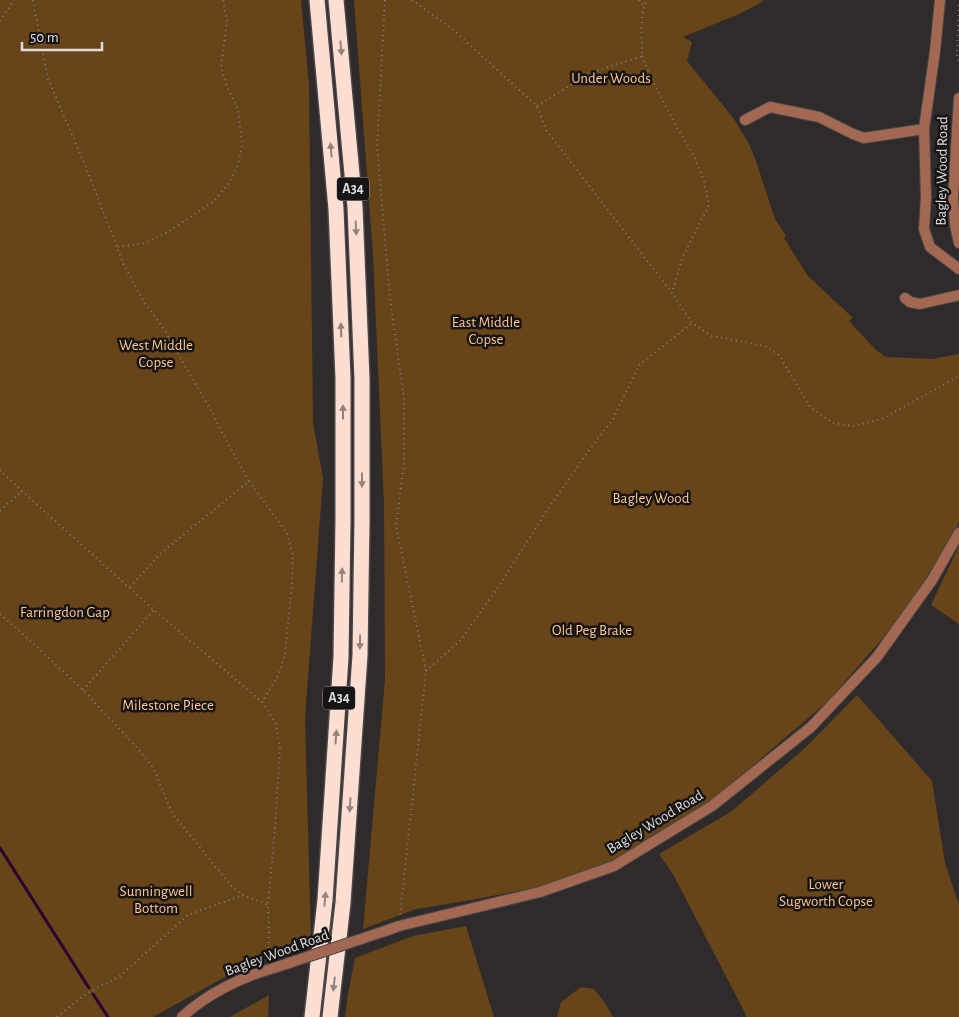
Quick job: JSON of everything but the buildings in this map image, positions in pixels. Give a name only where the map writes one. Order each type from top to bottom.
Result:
[{"type":"highway","name":"A34","points":[[312,1017],[325,900],[341,657],[343,520],[343,378],[336,209],[317,0]]},
{"type":"highway","name":"A34","points":[[330,1017],[343,903],[360,655],[362,520],[362,379],[355,207],[336,0]]},
{"type":"street","name":"Bagley Wood Road","points":[[940,0],[924,129],[926,197],[924,229],[930,247],[959,269]]},
{"type":"street","name":"Bagley Wood Road","points":[[959,98],[954,198],[955,225],[959,243]]},
{"type":"street","name":"Bagley Wood Road","points":[[745,120],[770,108],[819,117],[864,138],[924,129]]},
{"type":"street","points":[[907,302],[920,304],[959,295]]},
{"type":"street","name":"Bagley Wood Road","points":[[182,1017],[230,984],[270,969],[399,926],[540,892],[614,866],[712,806],[811,727],[877,658],[932,580],[959,533]]},
{"type":"path","points":[[0,21],[14,0]]},
{"type":"path","points":[[33,0],[48,80],[83,160],[124,265],[144,302],[166,332],[249,481],[287,533],[292,556],[292,582],[285,655],[278,676],[262,702]]},
{"type":"path","points":[[118,248],[145,243],[168,232],[214,201],[229,183],[238,165],[242,145],[238,109],[226,84],[221,67],[227,22],[223,0]]},
{"type":"path","points":[[385,0],[377,146],[390,298],[404,399],[404,464],[396,526],[426,671],[399,926]]},
{"type":"path","points":[[412,0],[451,28],[537,106],[546,130],[672,293],[692,323],[712,336],[765,346],[779,355],[810,406],[833,423],[853,426],[882,419],[959,376]]},
{"type":"path","points":[[639,0],[644,6]]},
{"type":"path","points":[[646,0],[642,30],[642,56],[671,117],[694,156],[704,181],[709,205],[682,258],[672,293]]},
{"type":"path","points":[[959,5],[957,56],[959,61]]},
{"type":"path","points":[[537,106],[590,73],[642,56]]},
{"type":"path","points":[[426,671],[460,641],[499,586],[546,512],[613,419],[639,365],[692,323]]},
{"type":"path","points":[[0,470],[154,610],[262,702],[276,724],[280,747],[268,905],[270,969]]},
{"type":"path","points":[[130,587],[160,554],[249,481]]},
{"type":"path","points":[[0,511],[22,492]]},
{"type":"path","points":[[83,690],[154,610]]},
{"type":"path","points":[[0,614],[83,690],[133,744],[154,769],[172,813],[232,887],[243,895],[268,905]]},
{"type":"path","points":[[57,1017],[87,993],[120,976],[188,915],[243,895]]},
{"type":"green space","points":[[0,0],[301,0],[309,85],[313,423],[323,478],[305,718],[311,941],[259,958],[153,1017],[0,1017]]},
{"type":"green space","name":"Bagley Wood","points":[[354,0],[763,0],[739,14],[683,37],[692,42],[687,61],[734,119],[748,142],[775,219],[786,236],[784,238],[808,276],[853,318],[849,321],[876,350],[886,357],[932,359],[959,354],[959,521],[957,527],[903,615],[827,702],[710,802],[611,862],[538,887],[416,909],[363,929],[385,680],[384,503],[373,255]]},
{"type":"green space","points":[[959,546],[959,624],[931,605]]},
{"type":"green space","name":"Lower Sugworth Copse","points":[[857,695],[932,781],[945,863],[959,905],[959,1017],[746,1017],[674,876],[659,854],[732,811],[805,748]]},
{"type":"green space","points":[[466,926],[494,1017],[345,1017],[355,958],[413,936]]},
{"type":"green space","points":[[581,987],[594,989],[613,1017],[557,1017],[561,1002]]},
{"type":"green space","points":[[269,995],[268,1017],[230,1017]]},
{"type":"waterway","points":[[0,848],[89,988]]},
{"type":"waterway","points":[[93,994],[108,1017]]},
{"type":"park label","name":"Under Woods","points":[[611,78]]},
{"type":"park label","name":"East Middle Copse","points":[[486,330]]},
{"type":"park label","name":"West Middle Copse","points":[[156,354]]},
{"type":"park label","name":"Farringdon Gap","points":[[65,612]]},
{"type":"park label","name":"Old Peg Brake","points":[[592,630]]},
{"type":"park label","name":"Milestone Piece","points":[[168,705]]},
{"type":"park label","name":"Sunningwell Bottom","points":[[156,900]]}]
